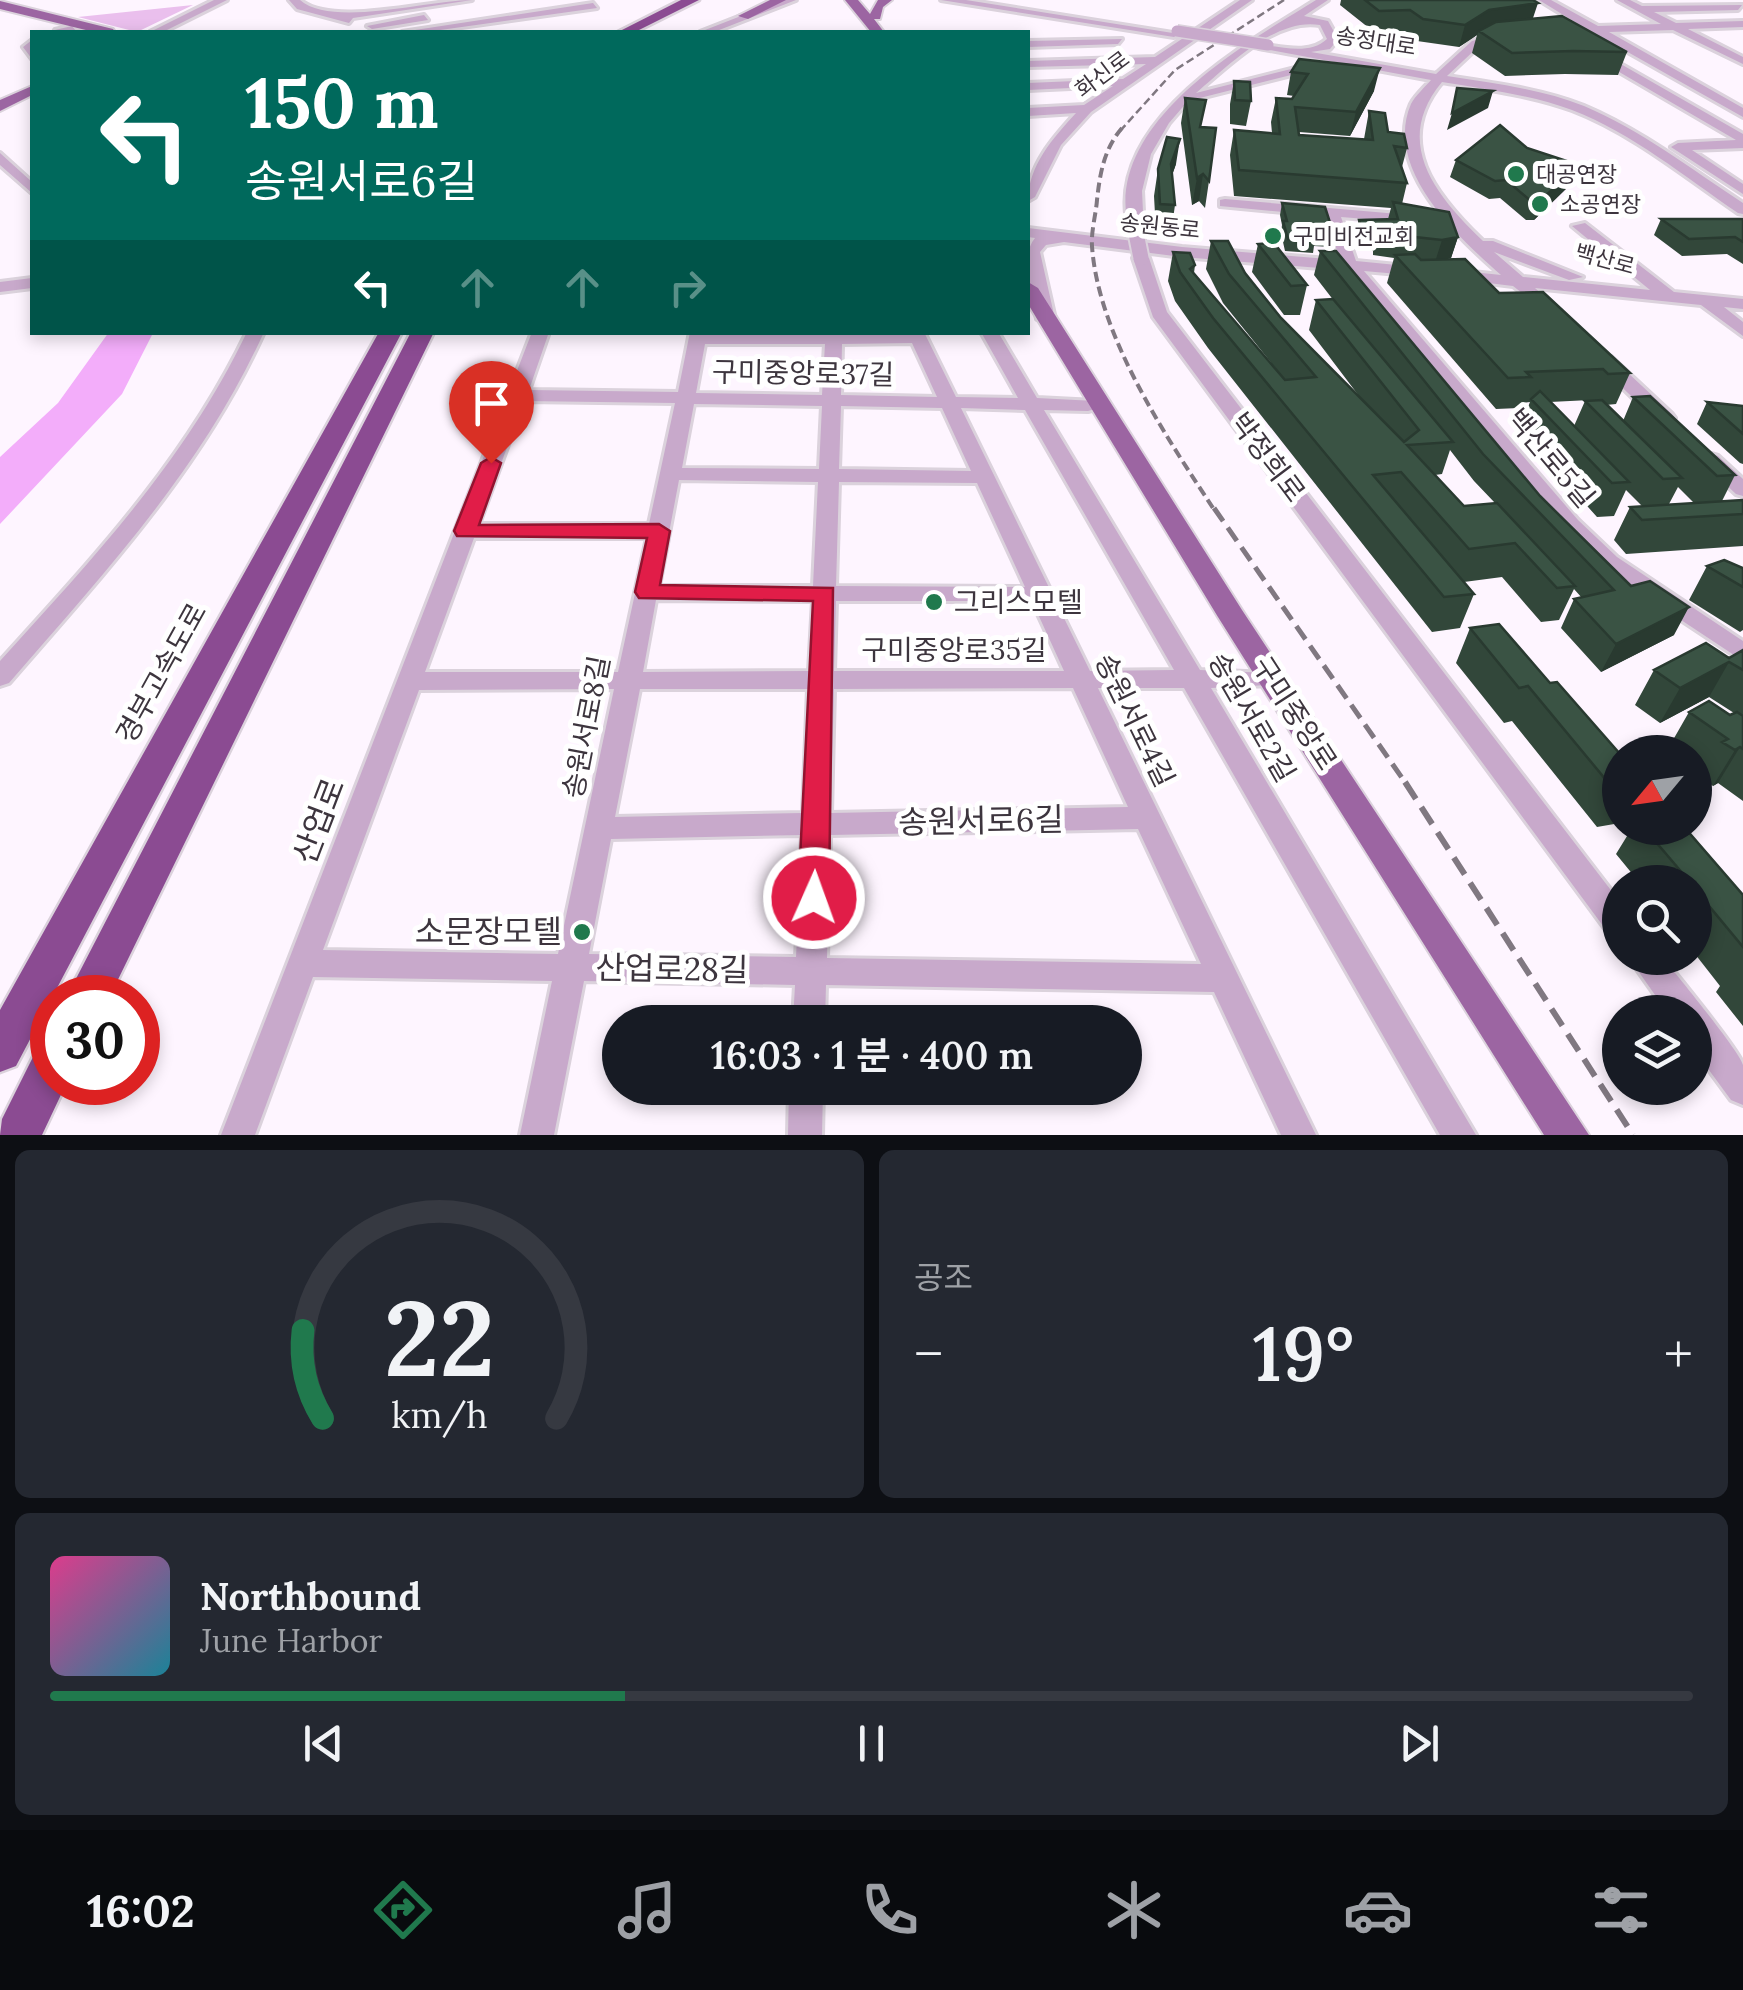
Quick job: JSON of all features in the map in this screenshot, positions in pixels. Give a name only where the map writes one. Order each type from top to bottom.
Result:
[{"type":"highway","points":[[630,30],[692,0]]},
{"type":"highway","points":[[650,30],[712,0]]},
{"type":"highway","name":"경부고속도로","points":[[0,1052],[390,335]]},
{"type":"highway","points":[[99,975],[421,335]]},
{"type":"highway","points":[[18,1135],[33,1105]]},
{"type":"main road","points":[[876,16],[876,6],[886,0]]},
{"type":"main road","points":[[744,16],[788,1]]},
{"type":"main road","points":[[852,1],[876,16],[886,30]]},
{"type":"main road","points":[[852,1],[876,30]]},
{"type":"main road","points":[[0,7],[69,30]]},
{"type":"main road","points":[[0,7],[99,30]]},
{"type":"main road","points":[[0,102],[30,88]]},
{"type":"main road","name":"구미중앙로","points":[[1037,313],[1088,405],[1546,1135]]},
{"type":"main road","name":"구미중앙로","points":[[1037,313],[1568,1135]]},
{"type":"street","points":[[148,30],[212,0]]},
{"type":"street","points":[[159,30],[222,0]]},
{"type":"street","points":[[294,0],[310,10],[381,30]]},
{"type":"street","points":[[310,10],[385,0]]},
{"type":"street","points":[[338,17],[468,0]]},
{"type":"street","points":[[372,26],[556,0]]},
{"type":"street","points":[[946,0],[1176,29]]},
{"type":"street","points":[[980,0],[1176,29]]},
{"type":"street","points":[[1544,0],[1743,112]]},
{"type":"street","points":[[1622,0],[1743,61]]},
{"type":"street","points":[[1671,0],[1688,8]]},
{"type":"street","points":[[1723,0],[1740,8]]},
{"type":"street","points":[[491,9],[512,30],[574,20],[601,2]]},
{"type":"street","points":[[422,30],[601,2]]},
{"type":"street","points":[[569,24],[584,19],[601,2]]},
{"type":"street","points":[[1178,102],[1309,63],[1303,52],[1330,45],[1333,40],[1319,3]]},
{"type":"street","name":"박정희로","points":[[1319,3],[1201,82],[1178,102],[1144,148],[1130,200],[1142,258],[1160,313],[1602,900]]},
{"type":"street","points":[[1030,44],[1118,39],[1176,29],[1238,4]]},
{"type":"street","name":"화신로","points":[[1030,192],[1048,145],[1122,82],[1238,4]]},
{"type":"street","points":[[1640,9],[1740,8]]},
{"type":"street","points":[[710,30],[744,16]]},
{"type":"street","points":[[1068,18],[1118,39]]},
{"type":"street","points":[[1201,82],[1246,80],[1353,60],[1325,22],[1291,21]]},
{"type":"street","points":[[1555,31],[1743,24]]},
{"type":"street","points":[[1539,26],[1555,31],[1743,142]]},
{"type":"street","name":"송정대로","points":[[1176,29],[1576,98],[1678,147],[1743,190]]},
{"type":"street","name":"백산로","points":[[1524,32],[1472,42],[1441,74],[1419,100],[1408,125],[1414,160],[1430,191],[1459,225],[1743,490]]},
{"type":"street","points":[[1030,86],[1122,82],[1118,39]]},
{"type":"street","points":[[1710,44],[1743,43]]},
{"type":"street","points":[[1030,64],[1156,60]]},
{"type":"street","points":[[1217,72],[1246,80]]},
{"type":"street","name":"송정대로","points":[[1441,74],[1575,107],[1619,127],[1743,210]]},
{"type":"street","points":[[1419,100],[1460,89],[1524,93]]},
{"type":"street","points":[[1030,112],[1087,110]]},
{"type":"street","points":[[1678,147],[1743,142]]},
{"type":"street","points":[[0,156],[30,187]]},
{"type":"street","name":"백산로","points":[[1225,203],[1459,225],[1531,264],[1641,294]]},
{"type":"street","points":[[1332,213],[1349,264]]},
{"type":"street","points":[[1030,223],[1068,237]]},
{"type":"street","points":[[1439,273],[1476,260],[1476,247],[1459,225]]},
{"type":"street","points":[[1580,226],[1671,298]]},
{"type":"street","name":"송원동로","points":[[1030,232],[1111,244],[1743,304]]},
{"type":"street","points":[[1037,313],[1033,247],[1057,238],[1111,244]]},
{"type":"street","name":"백산로5길","points":[[1349,264],[1570,524],[1609,562],[1743,653]]},
{"type":"street","name":"백산로","points":[[1439,273],[1512,293],[1574,330]]},
{"type":"street","points":[[0,287],[30,283]]},
{"type":"street","name":"백산로","points":[[1574,330],[1570,302],[1588,294],[1641,294]]},
{"type":"street","points":[[1706,302],[1743,331]]},
{"type":"street","points":[[0,677],[186,458],[216,414],[255,335]]},
{"type":"street","name":"산업로","points":[[238,1135],[540,335]]},
{"type":"street","name":"송원서로2길","points":[[991,335],[1459,1135]]},
{"type":"street","points":[[698,336],[916,336]]},
{"type":"street","name":"송원서로8길","points":[[537,1135],[698,336]]},
{"type":"street","points":[[810,1005],[834,336]]},
{"type":"street","name":"송원서로4길","points":[[916,336],[1300,1135]]},
{"type":"street","name":"구미중앙로37길","points":[[517,395],[1088,405]]},
{"type":"street","points":[[670,474],[983,476]]},
{"type":"street","points":[[465,531],[659,531]]},
{"type":"street","points":[[647,592],[1039,594]]},
{"type":"street","name":"구미중앙로35길","points":[[409,681],[1259,678]]},
{"type":"street","name":"송원서로6길","points":[[600,828],[1146,818]]},
{"type":"street","name":"산업로28길","points":[[302,964],[1222,978]]},
{"type":"street","points":[[1658,975],[1673,995]]},
{"type":"street","points":[[1712,1047],[1743,1088]]},
{"type":"street","points":[[804,1135],[805,1105]]},
{"type":"shaded area","points":[[193,5],[141,30],[78,17]]},
{"type":"shaded area","points":[[107,335],[152,335],[122,394],[0,524],[0,457],[58,403]]},
{"type":"building","points":[[1365,0],[1538,3],[1489,10],[1465,25],[1423,19],[1410,10],[1379,11]]},
{"type":"building","points":[[1562,16],[1627,52],[1512,53],[1479,31],[1496,22]]},
{"type":"building","points":[[1299,59],[1380,68],[1356,112],[1295,107],[1299,135],[1373,140],[1369,111],[1385,113],[1388,132],[1404,134],[1407,148],[1394,146],[1407,183],[1239,170],[1234,130],[1280,134],[1276,98],[1292,99],[1308,74],[1291,72]]},
{"type":"building","points":[[1234,81],[1250,82],[1251,101],[1235,100]]},
{"type":"building","points":[[1457,88],[1493,91],[1452,113]]},
{"type":"building","points":[[1185,98],[1206,100],[1200,127],[1216,128],[1209,181],[1203,174],[1197,178]]},
{"type":"building","points":[[1500,125],[1527,148],[1579,165],[1540,201],[1532,202],[1506,180],[1495,181],[1456,160]]},
{"type":"building","points":[[1167,137],[1180,139],[1171,164],[1175,205],[1160,204],[1158,169]]},
{"type":"building","points":[[1393,202],[1449,212],[1458,237],[1442,240],[1361,228],[1359,220],[1398,219]]},
{"type":"building","points":[[1282,203],[1325,207],[1334,235],[1313,233],[1316,241],[1288,239]]},
{"type":"building","points":[[1661,219],[1743,219],[1743,242],[1735,237],[1689,239]]},
{"type":"building","points":[[1211,241],[1228,241],[1245,273],[1281,318],[1404,442],[1419,430],[1316,300],[1333,299],[1453,442],[1407,445],[1464,506],[1497,503],[1575,586],[1557,588],[1515,543],[1469,549],[1401,472],[1373,475],[1474,594],[1444,597],[1213,318],[1180,272],[1173,252],[1190,253],[1195,265],[1190,269],[1285,380],[1316,377],[1229,274]]},
{"type":"building","points":[[1274,243],[1307,285],[1291,286],[1258,244]]},
{"type":"building","points":[[1320,251],[1336,251],[1540,496],[1631,586],[1650,581],[1689,607],[1616,644],[1574,599],[1614,590],[1483,454]]},
{"type":"building","points":[[1415,254],[1421,260],[1465,259],[1499,293],[1543,292],[1630,373],[1608,374],[1603,369],[1526,372],[1531,377],[1508,378],[1395,255]]},
{"type":"building","points":[[1540,391],[1629,482],[1612,483],[1531,399]]},
{"type":"building","points":[[1650,396],[1735,475],[1717,476],[1633,397]]},
{"type":"building","points":[[1602,400],[1682,478],[1663,479],[1585,401]]},
{"type":"building","points":[[1707,402],[1743,406],[1743,434]]},
{"type":"building","points":[[1743,500],[1743,514],[1642,520],[1630,507]]},
{"type":"building","points":[[1724,560],[1743,568],[1743,587],[1707,566]]},
{"type":"building","points":[[1499,624],[1550,683],[1557,682],[1603,735],[1602,775],[1528,686],[1519,688],[1470,628]]},
{"type":"building","points":[[1706,643],[1729,658],[1743,650],[1743,670],[1729,662],[1680,688],[1654,670]]},
{"type":"building","points":[[1709,701],[1730,715],[1737,712],[1743,716],[1743,749],[1735,750],[1722,742],[1728,739],[1689,712]]},
{"type":"building","points":[[1658,845],[1700,845],[1743,895],[1743,947],[1712,910],[1712,865],[1676,865]]},
{"type":"railway","points":[[1120,131],[1175,70],[1284,0]]},
{"type":"railway","points":[[1122,128],[1107,153],[1100,180],[1092,240],[1097,280],[1107,315],[1138,385],[1215,511]]},
{"type":"railway","points":[[1214,508],[1406,784]]},
{"type":"railway","points":[[1406,784],[1633,1135]]},
{"type":"place","name":"대공연장","points":[[1516,174]]},
{"type":"place","name":"소공연장","points":[[1540,204]]},
{"type":"place","name":"구미비전교회","points":[[1273,236]]},
{"type":"place","name":"그리스모텔","points":[[934,602]]},
{"type":"place","name":"소문장모텔","points":[[582,932]]},
{"type":"route","points":[[491,463],[465,531],[659,531],[647,592],[825,594],[814,898]]}]
